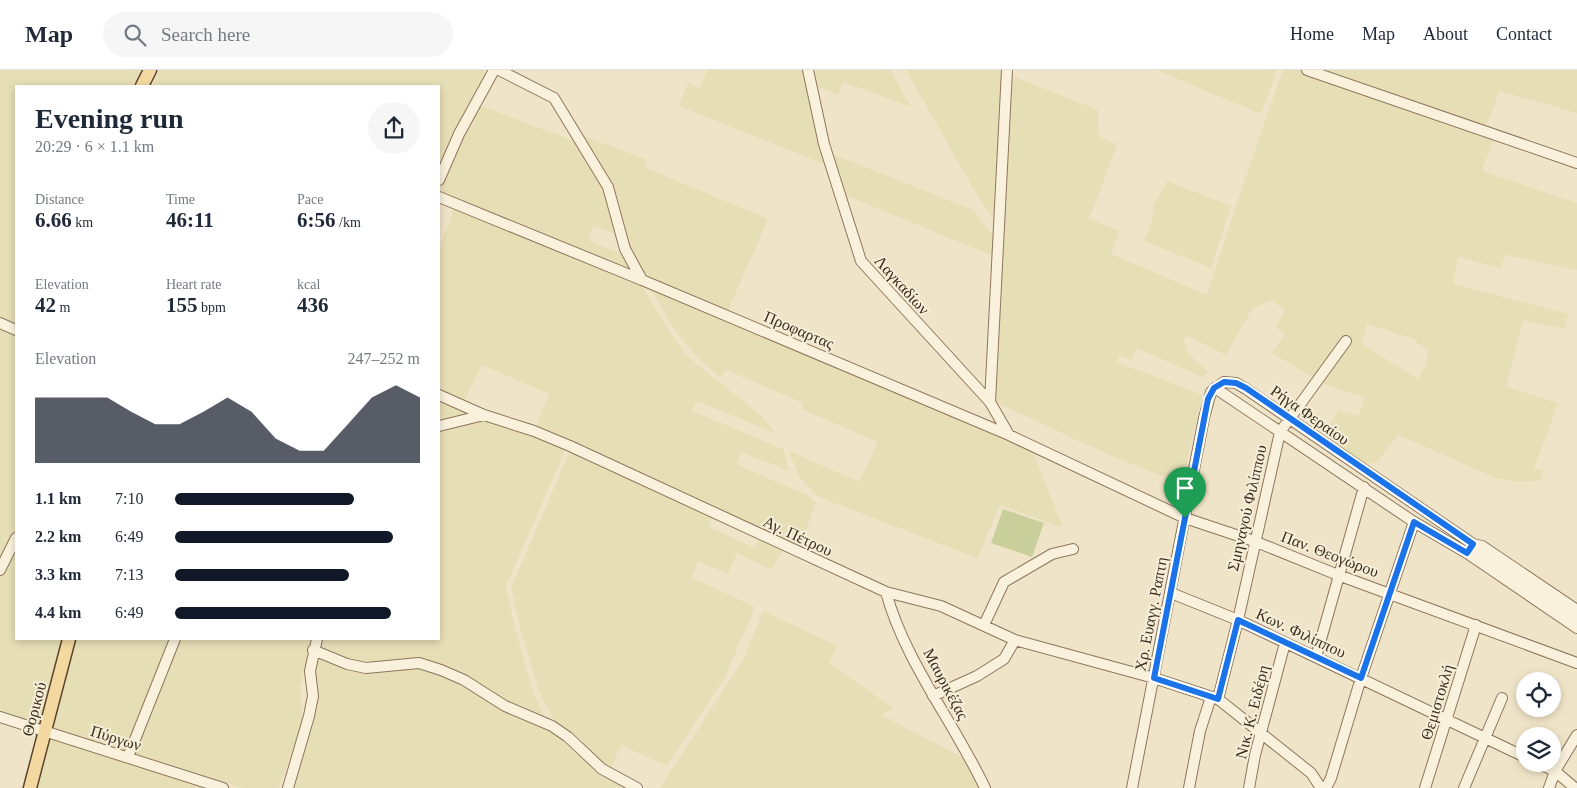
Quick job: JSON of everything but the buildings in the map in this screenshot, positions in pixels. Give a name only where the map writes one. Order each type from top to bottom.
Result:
[{"type":"main road","points":[[142,85],[150,70]]},
{"type":"main road","name":"Θορικού","points":[[30,788],[69,640]]},
{"type":"street","points":[[440,178],[459,134],[494,70]]},
{"type":"street","points":[[500,70],[554,98],[608,187],[625,249],[642,280]]},
{"type":"street","name":"Λαγκαδίων","points":[[808,70],[824,144],[861,262],[990,402],[1009,435]]},
{"type":"street","points":[[990,402],[1007,70]]},
{"type":"street","points":[[1307,70],[1577,163]]},
{"type":"street","name":"Προφαρτας","points":[[440,197],[642,280],[1009,435],[1185,518]]},
{"type":"street","points":[[0,323],[15,330]]},
{"type":"street","name":"Σμηναγού Φιλίππου","points":[[1189,788],[1200,731],[1214,698],[1238,620],[1254,541],[1280,432],[1346,342]]},
{"type":"street","name":"Ρήγα Φεραίου","points":[[1577,610],[1482,546],[1473,544],[1236,383],[1224,382],[1214,388],[1414,522],[1467,553],[1577,628]]},
{"type":"street","name":"Χρ. Ευαγγ. Ραπτη","points":[[1132,788],[1204,418],[1208,399],[1214,388]]},
{"type":"street","name":"Αγ. Πέτρου","points":[[440,395],[484,415],[534,431],[570,446],[886,592],[941,606],[1015,640],[1154,678],[1214,698]]},
{"type":"street","points":[[440,426],[484,415]]},
{"type":"street","points":[[1316,657],[1364,487]]},
{"type":"street","name":"Παν. Θεογώρου","points":[[1185,518],[1254,541],[1338,575],[1390,592],[1577,663]]},
{"type":"street","points":[[1326,788],[1332,778],[1361,678],[1414,522]]},
{"type":"street","points":[[0,570],[15,540]]},
{"type":"street","points":[[1467,553],[1473,544]]},
{"type":"street","name":"Ρήγα Φεραίου","points":[[1473,544],[1477,550],[1577,619]]},
{"type":"street","points":[[984,625],[1004,582],[1052,554],[1073,549]]},
{"type":"street","name":"Μαυρικέζας","points":[[886,592],[890,608],[933,696],[985,788]]},
{"type":"street","name":"Κων. Φιλίππου","points":[[1170,593],[1238,620],[1516,753]]},
{"type":"street","name":"Θεμιστοκλή","points":[[1425,788],[1476,625]]},
{"type":"street","points":[[128,757],[175,640]]},
{"type":"street","points":[[288,788],[311,710],[313,696],[310,671],[317,640]]},
{"type":"street","points":[[933,696],[977,676],[1004,659],[1015,640]]},
{"type":"street","name":"Νικ. Κ. Ειδέρη","points":[[1249,788],[1285,643]]},
{"type":"street","points":[[313,650],[347,664],[366,668],[419,663],[441,670],[464,680],[505,706],[552,726],[568,737],[602,769],[638,788]]},
{"type":"street","points":[[1214,698],[1311,773],[1322,788]]},
{"type":"street","points":[[1464,788],[1486,740],[1502,698]]},
{"type":"street","name":"Πύργων","points":[[0,717],[223,788]]},
{"type":"street","points":[[1561,761],[1577,735]]},
{"type":"street","points":[[1549,788],[1555,772]]},
{"type":"street","points":[[1556,772],[1575,788]]},
{"type":"shaded area","points":[[0,70],[143,70],[136,85],[15,85],[15,640],[64,640],[40,725],[0,713]]},
{"type":"shaded area","points":[[159,70],[484,70],[485,76],[440,167],[440,85],[152,85]]},
{"type":"shaded area","points":[[707,70],[803,70],[824,164],[679,106],[688,83],[700,88]]},
{"type":"shaded area","points":[[809,70],[890,70],[911,107],[843,82],[838,95],[813,85]]},
{"type":"shaded area","points":[[906,70],[1003,70],[993,218],[978,197]]},
{"type":"shaded area","points":[[1157,70],[1277,70],[1261,114]]},
{"type":"shaded area","points":[[1283,70],[1577,70],[1577,113],[1500,91],[1482,134],[1494,139],[1482,171],[1577,203],[1577,270],[1505,255],[1501,268],[1458,257],[1453,284],[1568,314],[1565,329],[1523,320],[1506,387],[1558,403],[1534,468],[1544,471],[1541,480],[1518,482],[1496,478],[1398,435],[1377,462],[1367,464],[1323,436],[1339,410],[1359,416],[1365,398],[1326,385],[1272,353],[1285,333],[1276,328],[1285,309],[1270,300],[1252,309],[1226,355],[1185,335],[1184,342],[1189,354],[1208,372],[1204,378],[1137,348],[1131,360],[1119,355],[1117,362],[1202,395],[1182,484],[1107,454],[993,401],[1010,75],[1098,110],[1098,132],[1102,138],[1117,145],[1089,219],[1120,231],[1111,254],[1207,295]],"holes":[[[1367,324],[1413,339],[1427,350],[1427,364],[1418,379],[1362,344]]]},
{"type":"shaded area","points":[[478,105],[574,141],[603,187],[615,234],[593,226],[588,240],[621,254],[633,274],[440,194],[440,182]]},
{"type":"shaded area","points":[[584,136],[647,160],[644,167],[768,219],[727,313],[643,276],[627,249],[620,205],[612,181]]},
{"type":"shaded area","points":[[830,153],[973,210],[993,235],[993,256],[843,194]]},
{"type":"shaded area","points":[[1167,181],[1231,206],[1211,268],[1144,241],[1154,215],[1152,209]]},
{"type":"shaded area","points":[[454,209],[640,283],[686,355],[759,414],[777,434],[697,401],[692,411],[783,449],[789,471],[741,452],[736,464],[807,495],[816,503],[800,547],[536,428],[549,394],[482,365],[464,401],[440,390],[440,245]]},
{"type":"shaded area","points":[[649,287],[1032,451],[1062,524],[1061,527],[1000,505],[977,558],[819,497],[799,477],[789,451],[860,482],[877,442],[802,409],[803,403],[727,370],[720,377],[698,358],[677,333]]},
{"type":"shaded area","points":[[440,397],[566,448],[506,586],[514,624],[533,693],[544,716],[541,718],[416,660],[361,663],[318,649],[319,640],[440,640]]},
{"type":"shaded area","points":[[571,449],[713,515],[708,527],[755,548],[760,539],[783,549],[772,570],[737,553],[728,574],[698,561],[691,577],[755,607],[726,675],[667,766],[621,745],[610,771],[557,724],[539,692],[521,631],[511,588]]},
{"type":"shaded area","points":[[763,611],[837,646],[829,663],[893,708],[881,715],[964,758],[980,788],[660,788],[745,657]]},
{"type":"shaded area","points":[[75,640],[313,640],[300,685],[302,725],[279,788],[243,788],[53,728]]},
{"type":"shaded area","points":[[315,657],[341,665],[418,667],[454,679],[550,730],[584,761],[631,788],[291,788]]},
{"type":"shaded area","points":[[47,736],[209,788],[34,788]]},
{"type":"green space","points":[[1003,509],[1044,523],[1032,557],[991,543]]},
{"type":"route","points":[[1224,382],[1230,382],[1246,388],[1473,544],[1467,553],[1414,522],[1361,678],[1238,620],[1218,699],[1154,678],[1185,518],[1208,399],[1214,388],[1224,382]]}]
